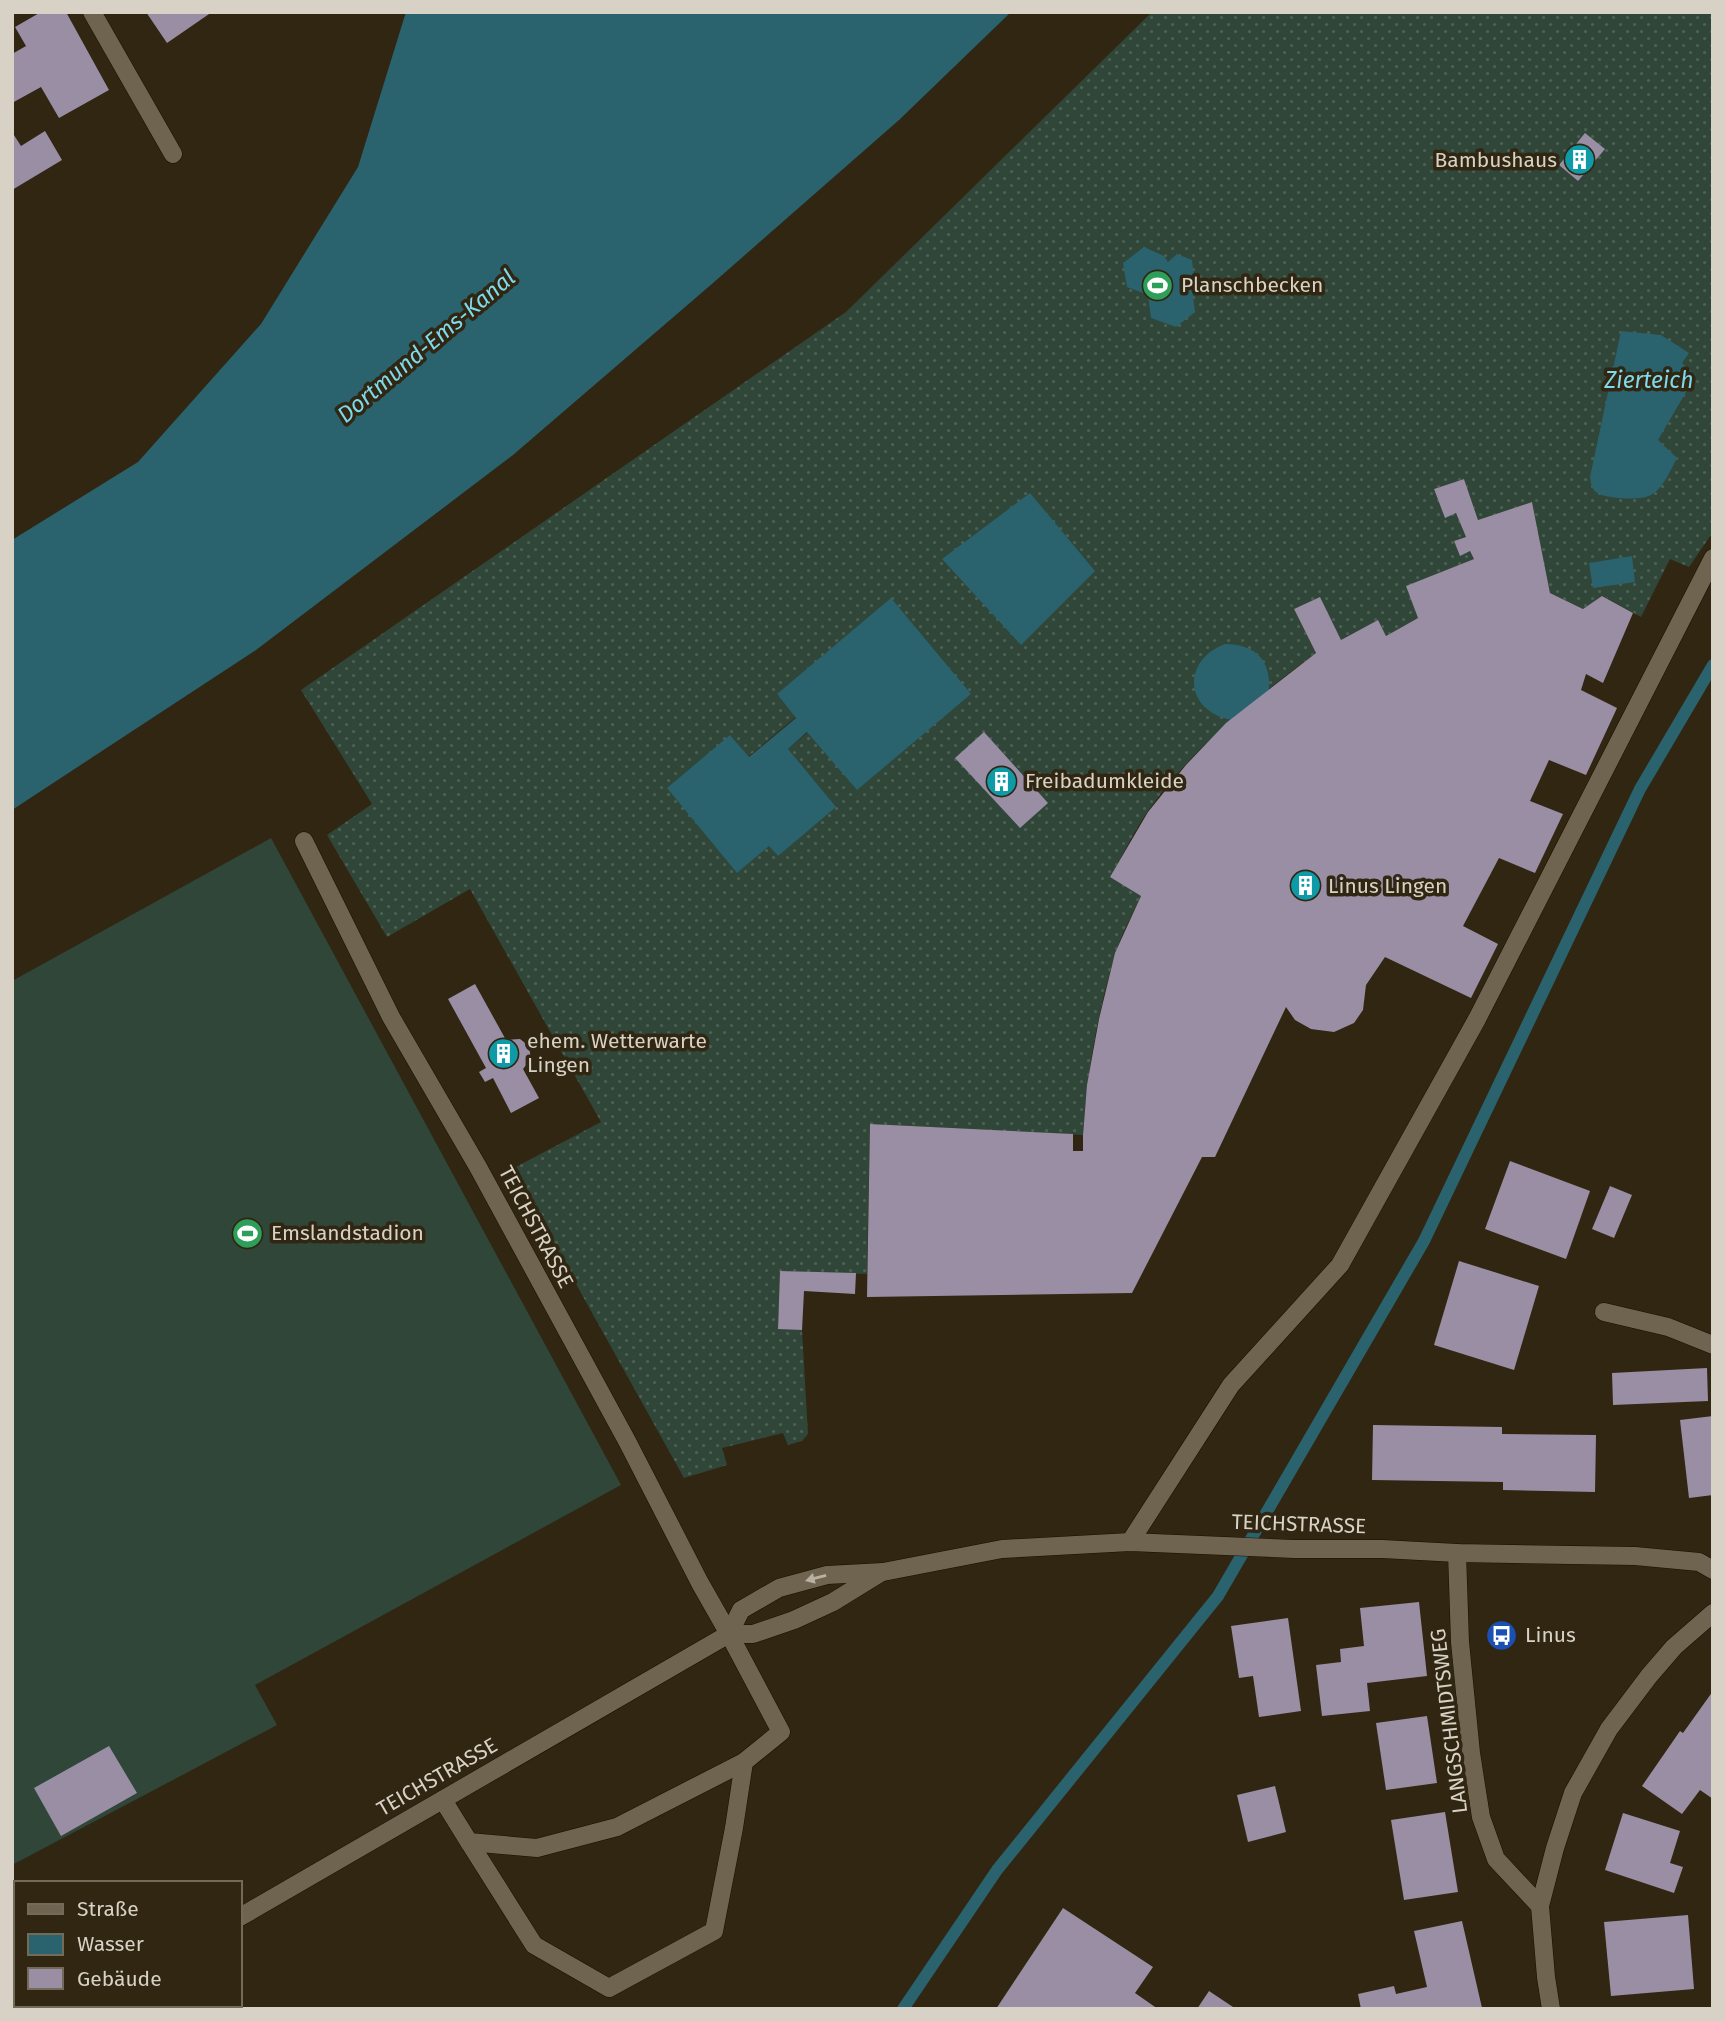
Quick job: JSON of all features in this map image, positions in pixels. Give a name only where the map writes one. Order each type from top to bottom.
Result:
[{"type":"street","points":[[92,12],[173,154]]},
{"type":"street","points":[[1130,1542],[1231,1385],[1340,1265],[1477,1019],[1713,558]]},
{"type":"street","name":"TEICHSTRASSE","points":[[304,841],[391,1017],[478,1167],[729,1634]]},
{"type":"street","points":[[1604,1312],[1668,1327],[1713,1345]]},
{"type":"street","name":"TEICHSTRASSE","points":[[729,1634],[741,1610],[779,1588],[827,1575],[883,1572],[1002,1549],[1130,1542],[1294,1549],[1635,1556],[1699,1562],[1713,1570]]},
{"type":"street","name":"LANGSCHMIDTSWEG","points":[[1457,1553],[1460,1642],[1471,1753],[1482,1817],[1496,1859],[1540,1906]]},
{"type":"street","name":"TEICHSTRASSE","points":[[242,1916],[729,1634],[753,1634],[794,1620],[833,1602],[883,1572]]},
{"type":"street","points":[[1551,2009],[1540,1906],[1573,1793],[1609,1729],[1649,1676],[1674,1647],[1713,1614]]},
{"type":"street","points":[[469,1842],[537,1848],[617,1827],[744,1762],[781,1732],[729,1634]]},
{"type":"street","points":[[443,1800],[534,1945],[609,1988],[714,1931],[744,1762]]},
{"type":"green space","points":[[1152,12],[1713,12],[1713,532],[1689,567],[1670,559],[1641,617],[1603,596],[1583,609],[1550,593],[1532,502],[1478,520],[1464,479],[1434,489],[1445,517],[1456,513],[1466,537],[1454,541],[1460,555],[1470,551],[1474,559],[1407,586],[1418,618],[1386,636],[1378,620],[1341,640],[1320,598],[1294,609],[1316,653],[1247,706],[1185,766],[1148,811],[1111,876],[1141,896],[1117,948],[1103,999],[1090,1067],[1083,1135],[870,1124],[867,1274],[780,1271],[778,1328],[802,1330],[808,1434],[802,1441],[788,1445],[783,1433],[722,1448],[727,1465],[684,1478],[512,1169],[601,1122],[470,889],[387,937],[327,835],[372,804],[301,690],[846,312]],"holes":[[[777,694],[971,694],[808,732],[788,749],[777,855],[769,845],[738,872],[730,735],[748,757],[796,717]]]},
{"type":"green space","name":"Emslandstadion","points":[[271,838],[621,1485],[255,1685],[277,1725],[12,1865],[12,981]]},
{"type":"water","name":"Dortmund-Ems-Kanal","points":[[406,12],[1011,12],[899,120],[513,455],[256,650],[12,810],[12,540],[138,462],[261,324],[358,167]]},
{"type":"water","name":"Planschbecken","points":[[1144,247],[1164,256],[1168,262],[1177,254],[1192,260],[1194,277],[1188,283],[1192,288],[1195,312],[1176,327],[1151,318],[1148,295],[1127,287],[1123,263]]},
{"type":"water","name":"Zierteich","points":[[1621,331],[1661,335],[1689,353],[1682,363],[1696,375],[1658,440],[1677,458],[1660,488],[1646,497],[1631,499],[1614,498],[1596,492],[1590,477]]},
{"type":"water","points":[[1030,493],[1095,571],[1021,645],[942,559]]},
{"type":"water","points":[[1632,556],[1635,582],[1593,588],[1589,563]]},
{"type":"water","points":[[891,598],[971,694],[857,790],[807,732],[788,749],[836,807],[778,856],[769,846],[737,873],[667,788],[730,735],[749,757],[796,718],[777,694]]},
{"type":"water","points":[[1225,644],[1253,651],[1264,662],[1269,679],[1269,690],[1233,720],[1205,708],[1194,686],[1195,674],[1201,662],[1210,652]]},
{"type":"building","points":[[41,12],[66,12],[109,90],[59,118],[41,87],[12,103],[12,54],[26,46],[15,27]]},
{"type":"building","points":[[146,12],[212,12],[167,43]]},
{"type":"building","points":[[45,131],[62,160],[12,190],[12,132],[21,146]]},
{"type":"building","name":"Bambushaus","points":[[1585,133],[1605,149],[1578,181],[1559,165]]},
{"type":"building","name":"Linus Lingen","points":[[1464,479],[1478,520],[1532,502],[1550,593],[1583,609],[1602,596],[1633,613],[1603,683],[1586,674],[1581,690],[1617,708],[1586,775],[1549,760],[1530,801],[1563,814],[1535,873],[1499,858],[1463,926],[1498,944],[1471,998],[1385,957],[1366,985],[1363,1010],[1354,1023],[1334,1032],[1311,1029],[1295,1020],[1286,1007],[1215,1157],[1202,1157],[1132,1293],[867,1297],[870,1124],[1073,1134],[1073,1151],[1083,1151],[1087,1085],[1099,1019],[1115,953],[1141,896],[1110,877],[1148,812],[1186,765],[1226,723],[1316,653],[1294,609],[1320,597],[1341,640],[1378,620],[1386,636],[1418,618],[1406,586],[1474,559],[1470,551],[1460,556],[1454,541],[1466,537],[1456,513],[1445,518],[1434,489]]},
{"type":"building","name":"Freibadumkleide","points":[[984,732],[1048,803],[1020,828],[955,758]]},
{"type":"building","name":"ehem. Wetterwarte Lingen","points":[[475,984],[506,1040],[520,1039],[529,1046],[531,1059],[523,1069],[539,1098],[511,1113],[493,1078],[485,1082],[479,1072],[486,1068],[448,999]]},
{"type":"building","points":[[1510,1161],[1590,1191],[1566,1259],[1485,1229]]},
{"type":"building","points":[[1610,1186],[1632,1195],[1614,1238],[1592,1229]]},
{"type":"building","points":[[1459,1261],[1539,1286],[1514,1370],[1434,1345]]},
{"type":"building","points":[[780,1271],[856,1273],[855,1294],[804,1291],[802,1330],[778,1329]]},
{"type":"building","points":[[1707,1368],[1708,1401],[1613,1405],[1612,1373]]},
{"type":"building","points":[[1713,1416],[1713,1495],[1689,1498],[1680,1420]]},
{"type":"building","points":[[1373,1425],[1502,1427],[1502,1434],[1596,1435],[1595,1492],[1503,1490],[1503,1482],[1372,1480]]},
{"type":"building","points":[[1419,1602],[1427,1676],[1367,1683],[1370,1711],[1322,1716],[1316,1665],[1341,1662],[1340,1649],[1364,1646],[1360,1608]]},
{"type":"building","points":[[1288,1618],[1301,1711],[1259,1717],[1253,1676],[1239,1678],[1231,1626]]},
{"type":"building","points":[[1713,1691],[1713,1799],[1700,1790],[1682,1814],[1642,1786],[1680,1731],[1683,1733]]},
{"type":"building","points":[[1427,1716],[1437,1783],[1386,1790],[1376,1723]]},
{"type":"building","points":[[109,1746],[137,1793],[61,1836],[34,1788]]},
{"type":"building","points":[[1275,1786],[1286,1832],[1248,1842],[1237,1795]]},
{"type":"building","points":[[1445,1812],[1458,1892],[1404,1900],[1391,1820]]},
{"type":"building","points":[[1623,1813],[1680,1831],[1670,1863],[1683,1867],[1674,1893],[1605,1870]]},
{"type":"building","points":[[1063,1908],[1153,1967],[1135,1993],[1158,2009],[996,2009]]},
{"type":"building","points":[[1688,1915],[1694,1989],[1611,1996],[1604,1922]]},
{"type":"building","points":[[1462,1921],[1482,2008],[1361,2009],[1358,1994],[1394,1986],[1396,1994],[1427,1987],[1414,1931]]},
{"type":"building","points":[[1209,1991],[1236,2009],[1197,2009]]},
{"type":"waterway","points":[[903,2009],[997,1870],[1218,1596],[1424,1241],[1640,789],[1713,665]]},
{"type":"place","name":"Bambushaus","points":[[1580,160]]},
{"type":"place","name":"Planschbecken","points":[[1158,285]]},
{"type":"place","name":"Freibadumkleide","points":[[1002,781]]},
{"type":"place","name":"Linus Lingen","points":[[1305,886]]},
{"type":"place","name":"ehem. Wetterwarte Lingen","points":[[504,1053]]},
{"type":"place","name":"Emslandstadion","points":[[248,1233]]},
{"type":"place","name":"Linus","points":[[1502,1635]]}]
